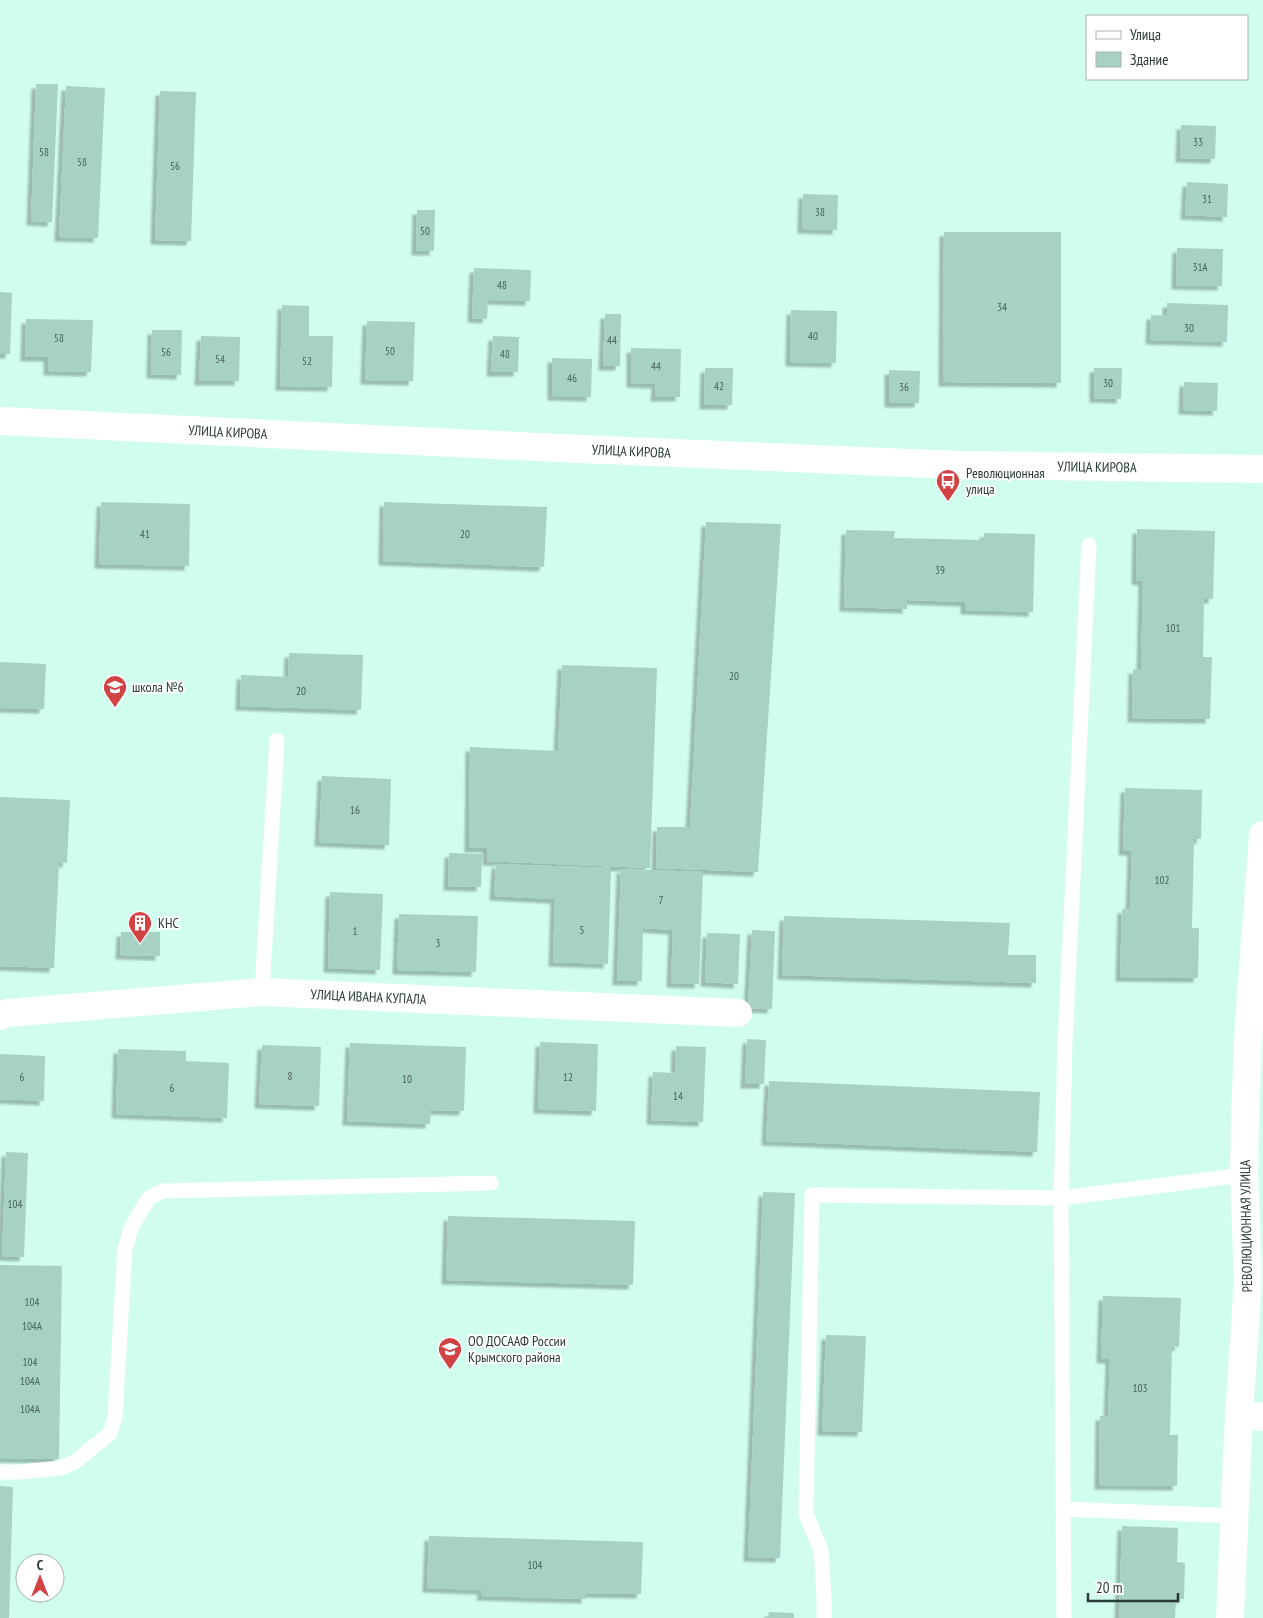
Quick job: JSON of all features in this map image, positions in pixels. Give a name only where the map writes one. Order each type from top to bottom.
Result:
[{"type":"street","name":"УЛИЦА КИРОВА","points":[[0,421],[570,449],[958,465],[1263,469]]},
{"type":"street","name":"РЕВОЛЮЦИОННАЯ УЛИЦА","points":[[1230,1618],[1236,1516],[1251,1416],[1244,1175],[1254,1113],[1249,1024],[1263,835]]},
{"type":"street","name":"УЛИЦА ИВАНА КУПАЛА","points":[[0,1016],[7,1013],[262,992],[738,1013]]},
{"type":"lane","points":[[1064,1618],[1061,1198],[1065,1045],[1089,545]]},
{"type":"lane","points":[[262,992],[277,740]]},
{"type":"lane","points":[[824,1618],[821,1550],[806,1514],[812,1195],[1061,1198],[1244,1175]]},
{"type":"lane","points":[[0,1472],[60,1468],[75,1462],[110,1433],[115,1417],[125,1248],[132,1226],[149,1198],[162,1191],[491,1183]]},
{"type":"lane","points":[[1063,1509],[1236,1516]]},
{"type":"building","points":[[36,84],[58,84],[52,222],[31,221]]},
{"type":"building","points":[[66,86],[105,88],[98,238],[59,237]]},
{"type":"building","points":[[160,91],[196,92],[191,241],[155,240]]},
{"type":"building","points":[[1181,125],[1216,126],[1215,159],[1180,158]]},
{"type":"building","points":[[1187,182],[1228,184],[1227,217],[1185,215]]},
{"type":"building","points":[[803,194],[838,195],[837,230],[802,229]]},
{"type":"building","points":[[417,210],[435,210],[434,251],[416,251]]},
{"type":"building","points":[[944,232],[1061,232],[1061,383],[943,382]]},
{"type":"building","points":[[1177,248],[1223,249],[1222,286],[1176,285]]},
{"type":"building","points":[[474,268],[531,270],[530,301],[488,300],[487,319],[472,318]]},
{"type":"building","points":[[0,292],[12,293],[10,354],[0,354]]},
{"type":"building","points":[[1167,303],[1228,305],[1227,342],[1150,340],[1151,315],[1167,316]]},
{"type":"building","points":[[282,305],[309,306],[309,336],[333,336],[332,387],[280,386]]},
{"type":"building","points":[[791,310],[837,311],[836,363],[790,362]]},
{"type":"building","points":[[605,314],[621,314],[620,366],[603,366]]},
{"type":"building","points":[[26,319],[93,320],[91,372],[48,371],[48,357],[25,357]]},
{"type":"building","points":[[367,321],[415,322],[413,381],[365,380]]},
{"type":"building","points":[[152,330],[182,330],[181,375],[151,374]]},
{"type":"building","points":[[201,336],[240,337],[239,381],[199,381]]},
{"type":"building","points":[[493,336],[519,337],[518,372],[491,372]]},
{"type":"building","points":[[631,348],[681,349],[680,397],[655,397],[656,384],[631,383]]},
{"type":"building","points":[[552,358],[592,359],[591,397],[552,396]]},
{"type":"building","points":[[705,368],[733,368],[732,405],[704,405]]},
{"type":"building","points":[[1094,368],[1122,368],[1121,399],[1094,398]]},
{"type":"building","points":[[889,370],[920,371],[919,403],[889,403]]},
{"type":"building","points":[[1184,382],[1218,383],[1217,411],[1183,410]]},
{"type":"building","points":[[101,502],[190,504],[189,566],[99,564]]},
{"type":"building","points":[[384,502],[547,507],[544,567],[383,561]]},
{"type":"building","points":[[706,522],[781,524],[758,872],[656,868],[657,827],[690,827]]},
{"type":"building","points":[[1137,529],[1215,531],[1213,599],[1204,599],[1203,657],[1212,657],[1210,719],[1132,718],[1133,669],[1141,670],[1143,581],[1136,580]]},
{"type":"building","points":[[846,530],[895,531],[894,538],[984,540],[984,533],[1035,534],[1033,612],[965,610],[965,602],[907,600],[907,609],[844,607]]},
{"type":"building","points":[[289,653],[363,655],[361,710],[240,706],[241,675],[288,677]]},
{"type":"building","points":[[0,662],[46,664],[44,709],[0,708]]},
{"type":"building","points":[[562,665],[657,668],[650,868],[487,861],[487,848],[469,848],[470,747],[558,751]]},
{"type":"building","points":[[322,776],[391,779],[389,845],[319,842]]},
{"type":"building","points":[[1125,788],[1202,790],[1201,839],[1194,839],[1192,928],[1199,928],[1198,978],[1120,977],[1122,909],[1130,909],[1132,851],[1123,851]]},
{"type":"building","points":[[0,797],[70,800],[67,863],[59,862],[54,968],[0,966]]},
{"type":"building","points":[[449,853],[482,854],[481,887],[448,886]]},
{"type":"building","points":[[496,864],[611,868],[608,964],[553,962],[555,899],[494,896]]},
{"type":"building","points":[[621,869],[703,872],[699,984],[671,983],[673,930],[643,928],[642,981],[617,981]]},
{"type":"building","points":[[330,892],[383,894],[380,970],[328,968]]},
{"type":"building","points":[[399,914],[478,916],[476,972],[397,970]]},
{"type":"building","points":[[784,916],[1010,923],[1008,955],[1036,955],[1036,983],[782,975]]},
{"type":"building","points":[[752,930],[775,931],[772,1009],[748,1008]]},
{"type":"building","name":"КНС","points":[[121,932],[160,932],[160,956],[120,955]]},
{"type":"building","points":[[707,933],[740,934],[738,984],[705,982]]},
{"type":"building","points":[[747,1039],[766,1040],[764,1084],[745,1084]]},
{"type":"building","points":[[540,1042],[598,1044],[596,1111],[538,1109]]},
{"type":"building","points":[[350,1043],[466,1047],[464,1111],[431,1110],[430,1124],[347,1121]]},
{"type":"building","points":[[262,1045],[321,1047],[319,1106],[259,1104]]},
{"type":"building","points":[[676,1046],[706,1047],[703,1122],[651,1120],[653,1072],[675,1073]]},
{"type":"building","points":[[118,1049],[186,1051],[186,1061],[229,1063],[227,1118],[116,1114]]},
{"type":"building","points":[[0,1054],[45,1056],[44,1101],[0,1099]]},
{"type":"building","points":[[769,1081],[1040,1092],[1037,1152],[766,1141]]},
{"type":"building","points":[[6,1152],[28,1153],[24,1257],[2,1256]]},
{"type":"building","points":[[763,1192],[795,1193],[780,1558],[748,1557]]},
{"type":"building","points":[[448,1216],[635,1221],[633,1285],[446,1280]]},
{"type":"building","points":[[0,1265],[62,1266],[59,1459],[0,1458]]},
{"type":"building","points":[[1103,1296],[1181,1298],[1179,1347],[1172,1346],[1170,1435],[1178,1435],[1177,1486],[1099,1485],[1100,1416],[1108,1416],[1110,1359],[1101,1359]]},
{"type":"building","points":[[826,1335],[866,1336],[862,1432],[822,1431]]},
{"type":"building","points":[[0,1486],[13,1487],[9,1618],[0,1618]]},
{"type":"building","points":[[1122,1526],[1178,1528],[1177,1562],[1185,1563],[1184,1599],[1176,1598],[1175,1618],[1119,1618]]},
{"type":"building","points":[[429,1536],[643,1542],[641,1594],[586,1593],[586,1599],[481,1596],[482,1590],[427,1588]]},
{"type":"building","points":[[769,1612],[794,1613],[794,1618],[768,1618]]},
{"type":"place","name":"Революционная улица","points":[[948,502]]},
{"type":"place","name":"школа №6","points":[[115,708]]},
{"type":"place","name":"КНС","points":[[140,944]]},
{"type":"place","name":"ОО ДОСААФ России Крымского района","points":[[450,1370]]}]
